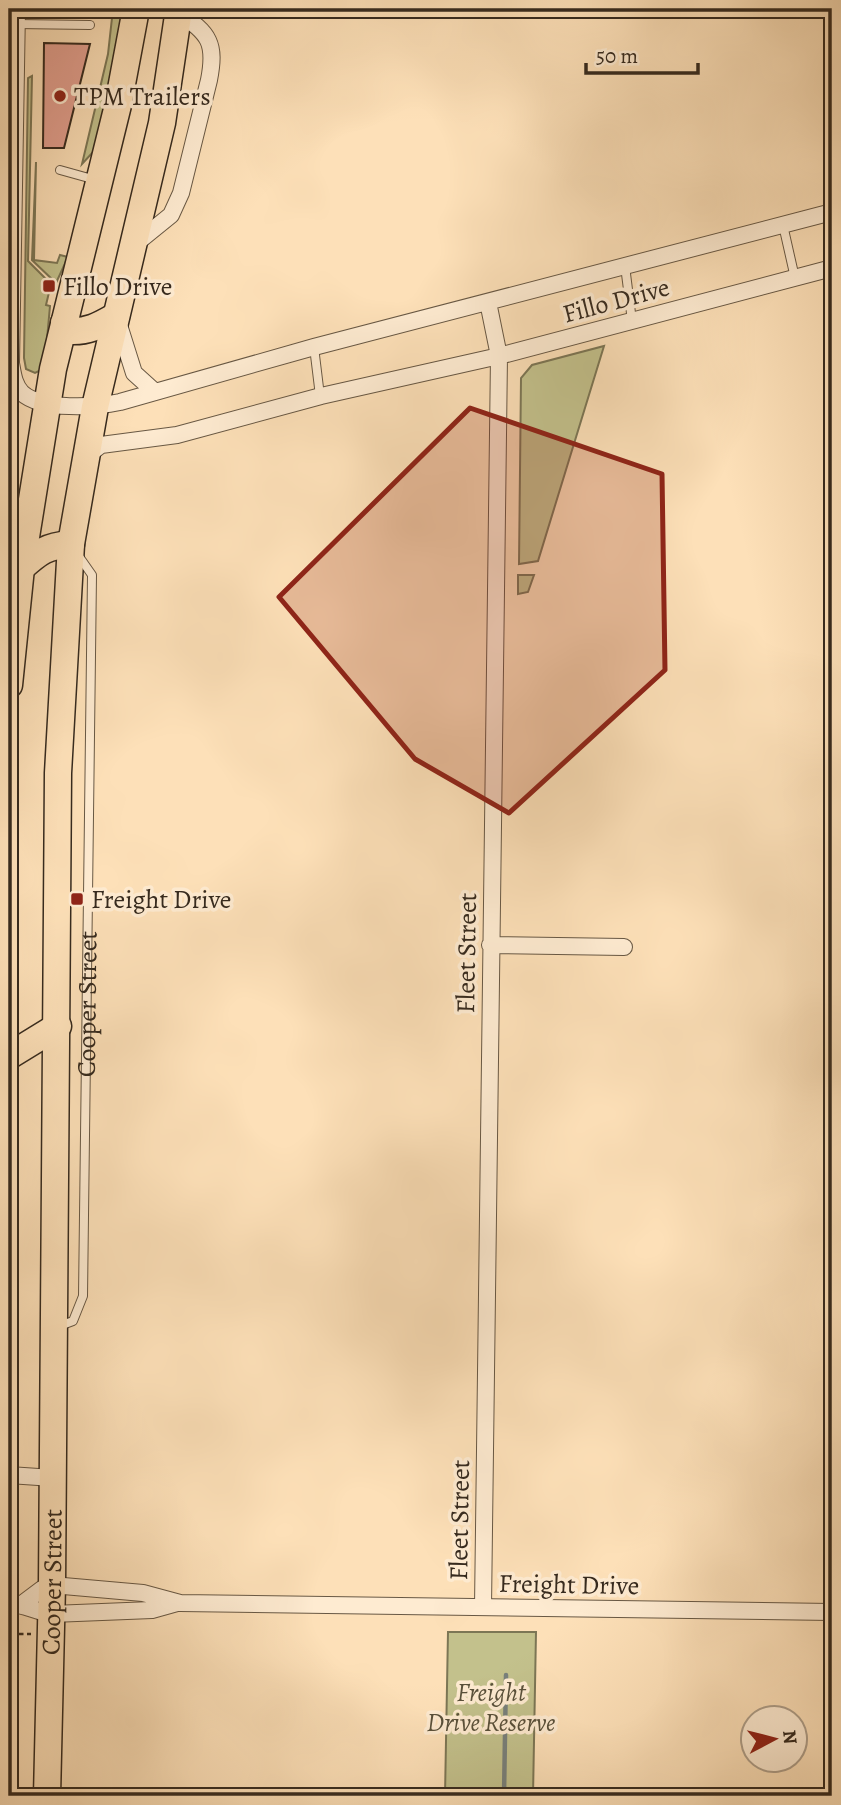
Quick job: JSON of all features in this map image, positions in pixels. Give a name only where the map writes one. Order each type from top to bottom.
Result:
[{"type":"main road","points":[[9,685],[21,568],[48,402],[64,323],[118,105],[136,9]]},
{"type":"main road","points":[[130,44],[157,17],[179,11]]},
{"type":"main road","name":"Cooper Street","points":[[47,1796],[52,1614],[58,773],[71,544],[95,407],[162,123],[179,11]]},
{"type":"main road","points":[[64,323],[70,331],[82,332],[116,316]]},
{"type":"main road","points":[[21,568],[39,552],[53,546],[71,544]]},
{"type":"main road","points":[[9,1056],[58,1026]]},
{"type":"street","points":[[134,245],[171,215],[181,193],[209,80],[212,48],[207,36],[179,11]]},
{"type":"street","points":[[17,17],[12,85],[11,363],[14,381],[22,393],[32,399],[73,407],[95,407]]},
{"type":"street","name":"Fillo Drive","points":[[95,407],[832,212]]},
{"type":"street","name":"Fillo Drive","points":[[87,456],[101,445],[177,435],[321,397],[499,356],[832,268]]},
{"type":"street","name":"Fleet Street","points":[[483,1607],[499,356],[488,302]]},
{"type":"street","points":[[116,316],[134,373],[155,393]]},
{"type":"street","points":[[490,944],[624,947]]},
{"type":"street","points":[[9,1475],[53,1478]]},
{"type":"street","name":"Freight Drive","points":[[15,1604],[52,1585],[143,1593],[180,1603],[832,1612]]},
{"type":"street","name":"Freight Drive","points":[[15,1604],[52,1614],[152,1610],[180,1603]]},
{"type":"lane","points":[[17,17],[90,25]]},
{"type":"lane","points":[[60,170],[99,181]]},
{"type":"lane","points":[[783,225],[795,278]]},
{"type":"lane","points":[[625,266],[632,321]]},
{"type":"lane","points":[[314,347],[321,397]]},
{"type":"lane","name":"Cooper Street","points":[[54,1328],[73,1321],[82,1296],[92,575],[71,544]]},
{"type":"path","points":[[10,1634],[35,1634]]},
{"type":"highlighted area","points":[[470,408],[662,474],[665,670],[509,813],[415,759],[279,597]]},
{"type":"green space","points":[[113,9],[123,9],[108,94],[94,151],[82,164],[108,54]]},
{"type":"green space","points":[[32,76],[28,261],[51,284],[46,305],[50,306],[46,350],[41,370],[35,373],[26,369],[24,358],[28,78]]},
{"type":"green space","points":[[36,162],[34,260],[57,263],[60,255],[68,257],[56,283],[32,260]]},
{"type":"green space","points":[[604,346],[538,561],[519,564],[521,378],[532,365]]},
{"type":"green space","points":[[518,575],[534,575],[528,592],[518,594]]},
{"type":"green space","name":"Freight Drive Reserve","points":[[448,1632],[536,1632],[533,1796],[445,1796]]},
{"type":"building","name":"TPM Trailers","points":[[44,43],[90,44],[64,148],[43,148]]},
{"type":"waterway","points":[[504,1796],[506,1675]]},
{"type":"place","name":"TPM Trailers","points":[[60,96]]},
{"type":"place","name":"Fillo Drive","points":[[49,286]]},
{"type":"place","name":"Freight Drive","points":[[77,899]]}]
